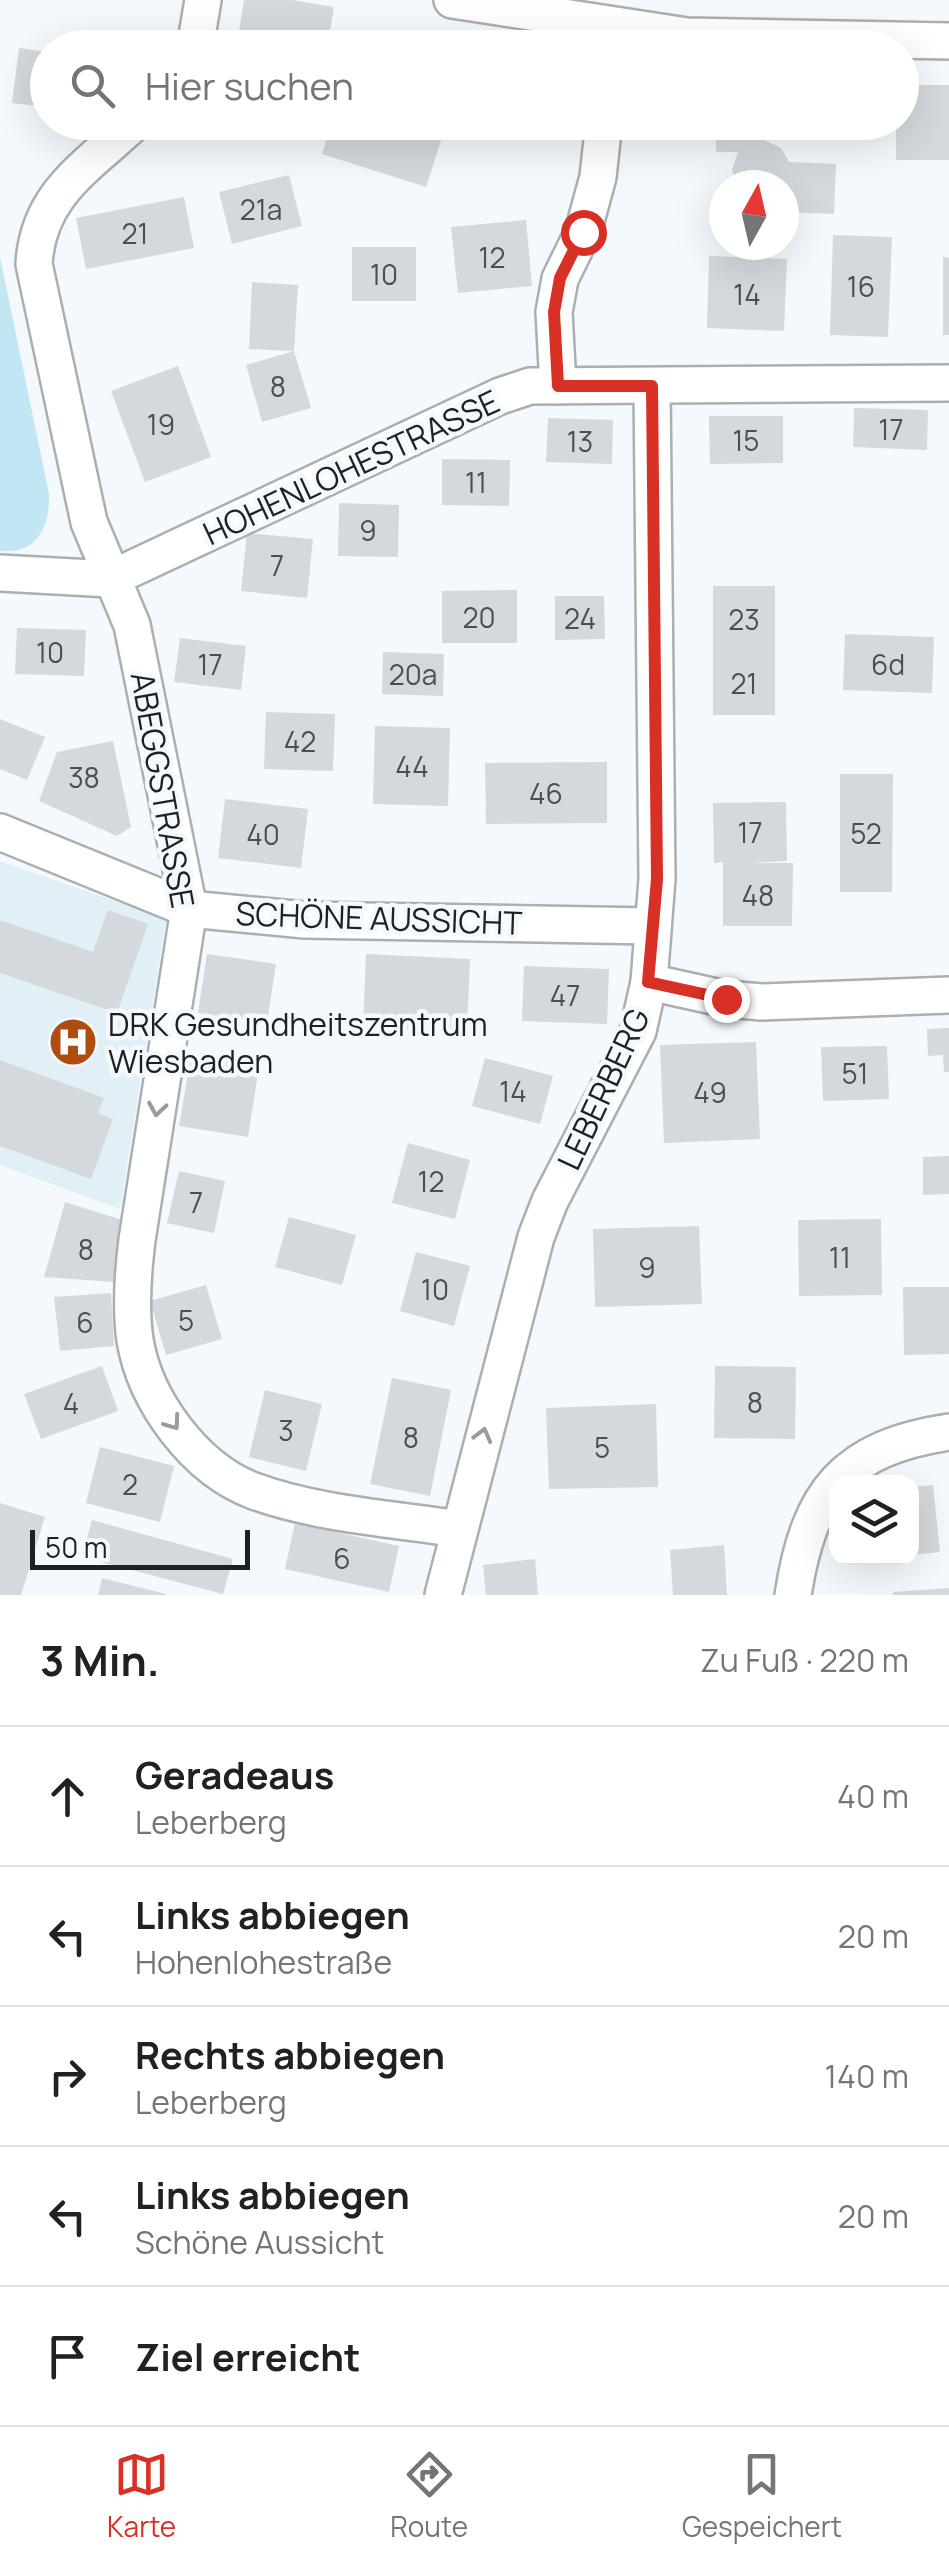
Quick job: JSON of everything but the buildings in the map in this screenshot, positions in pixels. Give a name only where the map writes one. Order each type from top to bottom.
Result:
[{"type":"street","points":[[198,30],[203,0]]},
{"type":"street","points":[[452,0],[588,30]]},
{"type":"street","points":[[919,40],[949,40]]},
{"type":"street","name":"ABEGGSTRASSE","points":[[116,140],[48,208],[36,243],[34,264],[89,522],[132,624],[189,909],[132,1278],[135,1340],[148,1382],[171,1422],[204,1461],[252,1490],[299,1504],[459,1529]]},
{"type":"street","points":[[558,386],[554,312],[560,278],[583,232],[593,196],[601,140]]},
{"type":"street","name":"HOHENLOHESTRASSE","points":[[0,573],[110,579],[500,396],[530,386],[949,383]]},
{"type":"street","name":"LEBERBERG","points":[[443,1595],[536,1237],[550,1200],[638,1031],[648,982],[657,861],[652,386]]},
{"type":"street","name":"SCHÖNE AUSSICHT","points":[[0,832],[189,909],[305,920],[653,926]]},
{"type":"street","points":[[648,982],[726,999],[762,1002],[949,995]]},
{"type":"street","points":[[793,1595],[806,1532],[818,1506],[836,1482],[856,1463],[886,1446],[949,1432]]},
{"type":"shaded area","points":[[0,257],[49,494],[47,517],[39,536],[13,551],[0,551]]},
{"type":"shaded area","name":"DRK Gesundheitszentrum Wiesbaden","points":[[0,861],[166,919],[120,1209],[0,1165]]},
{"type":"place","name":"DRK Gesundheitszentrum Wiesbaden","points":[[73,1042]]},
{"type":"route","points":[[583,232],[560,278],[554,312],[558,386],[652,386],[657,879],[648,982],[726,999]]}]
